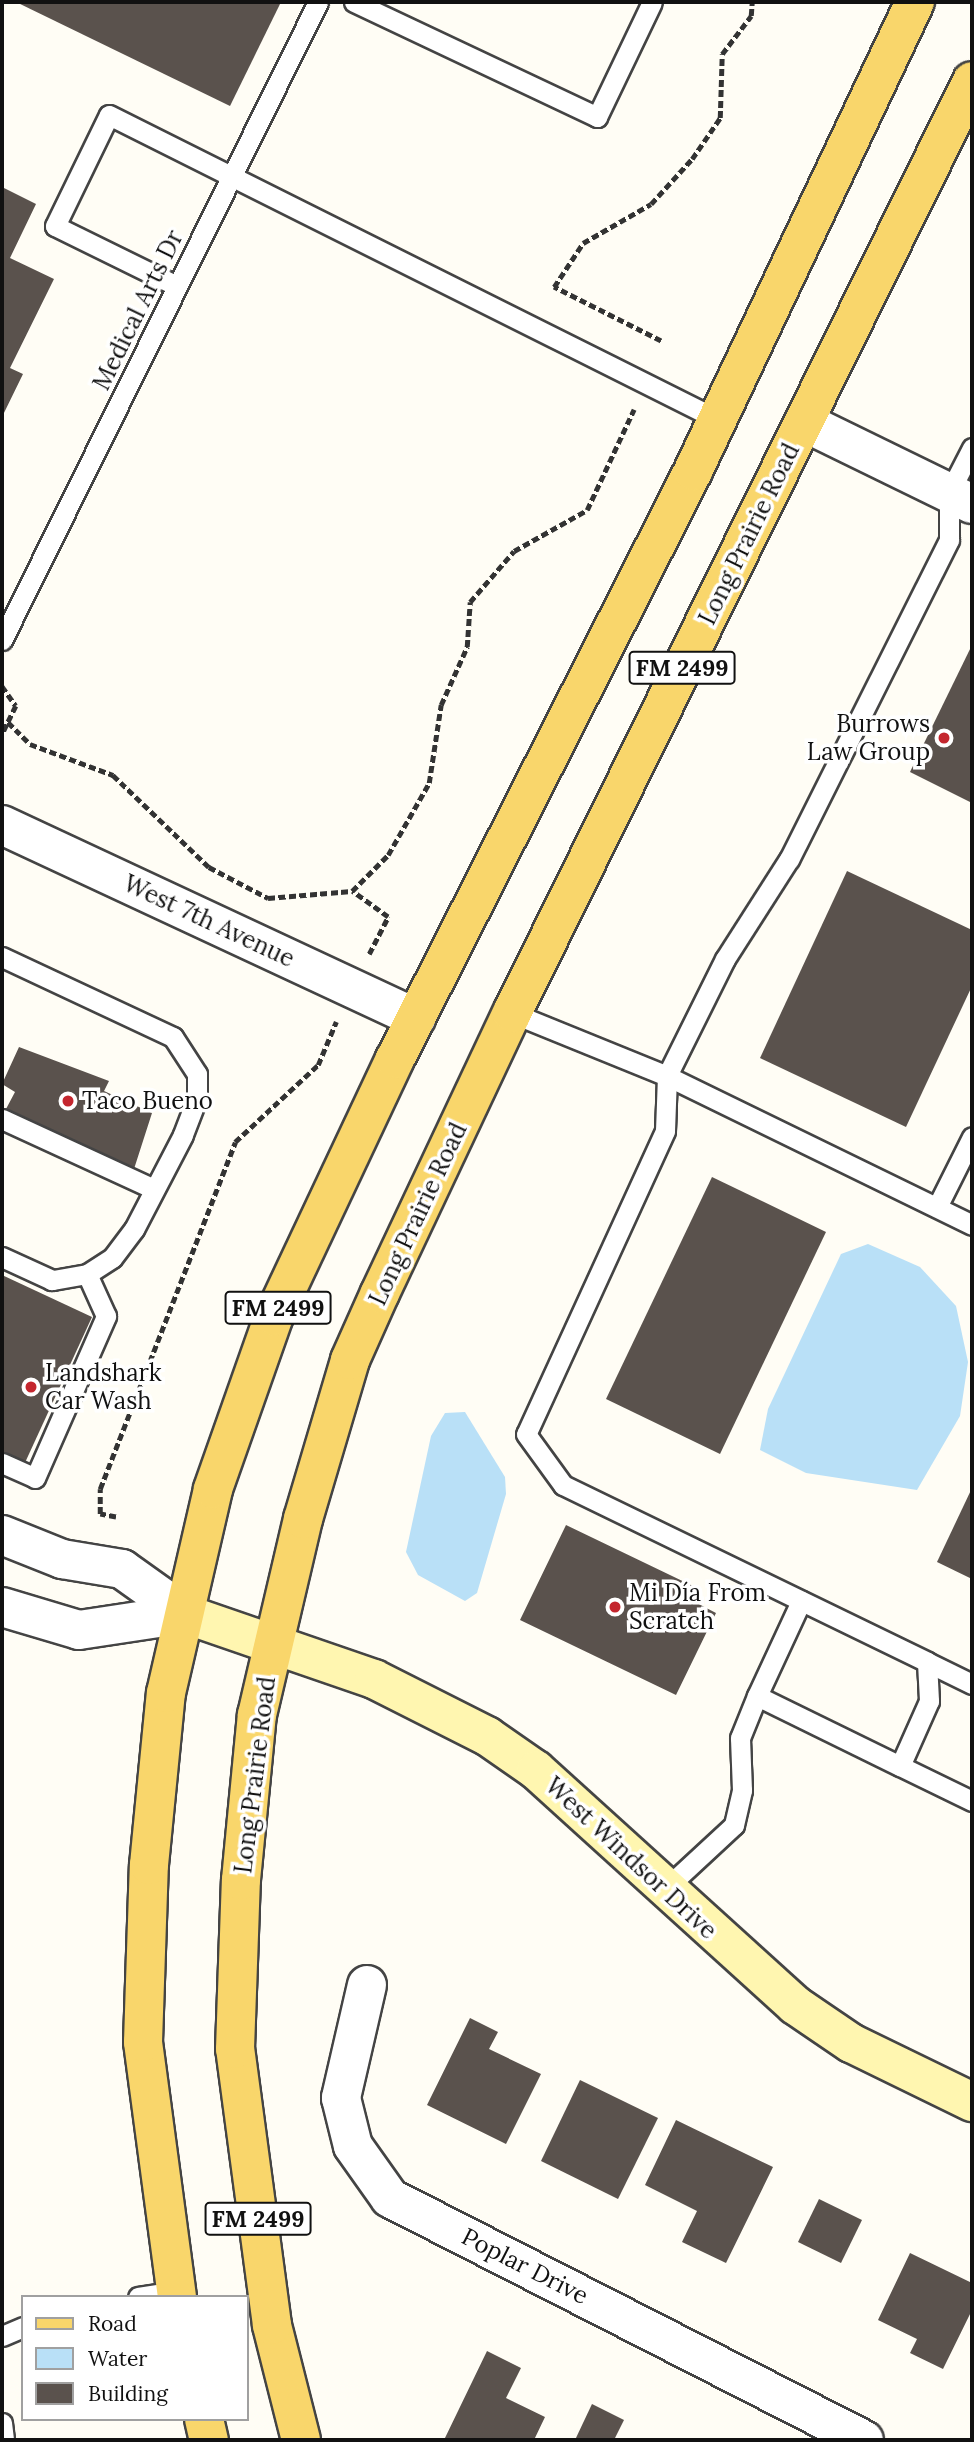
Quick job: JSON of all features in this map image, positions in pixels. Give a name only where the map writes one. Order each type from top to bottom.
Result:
[{"type":"main road","name":"FM 2499","points":[[177,2294],[143,2042],[149,1865],[166,1693],[214,1489],[274,1316],[416,1018],[717,419],[915,2]]},
{"type":"main road","name":"Long Prairie Road","points":[[300,2440],[272,2325],[235,2049],[241,1880],[257,1715],[350,1360],[512,1013],[972,81]]},
{"type":"main road","points":[[204,2421],[209,2440]]},
{"type":"street","points":[[804,422],[961,499]]},
{"type":"street","name":"West 7th Avenue","points":[[2,825],[416,1018]]},
{"type":"street","points":[[2,1535],[62,1559],[122,1569],[185,1614]]},
{"type":"street","points":[[2,1607],[79,1629],[185,1614]]},
{"type":"street","name":"West Windsor Drive","points":[[185,1614],[374,1679],[487,1736],[536,1770],[795,2005],[851,2043],[972,2102]]},
{"type":"street","name":"Poplar Drive","points":[[367,1985],[341,2098],[353,2146],[390,2198],[864,2440]]},
{"type":"lane","name":"Medical Arts Dr","points":[[2,640],[318,2]]},
{"type":"lane","points":[[354,2],[597,117],[652,2]]},
{"type":"lane","points":[[177,286],[55,226],[109,115],[717,419]]},
{"type":"lane","points":[[972,448],[949,540],[789,859],[725,959],[667,1076],[665,1131],[526,1434],[564,1485],[972,1684]]},
{"type":"lane","points":[[2,957],[173,1037],[187,1053],[197,1074],[197,1098],[154,1189],[112,1258],[87,1274],[52,1280],[2,1256]]},
{"type":"lane","points":[[512,1013],[667,1076],[972,1225]]},
{"type":"lane","points":[[2,1119],[154,1189]]},
{"type":"lane","points":[[937,1207],[972,1137]]},
{"type":"lane","points":[[2,1462],[34,1478],[106,1316],[87,1274]]},
{"type":"lane","points":[[665,1889],[734,1825],[742,1790],[740,1738],[801,1601]]},
{"type":"lane","points":[[900,1766],[929,1701],[927,1662]]},
{"type":"lane","points":[[757,1696],[972,1801]]},
{"type":"lane","points":[[2,2336],[21,2328]]},
{"type":"lane","points":[[2,2423],[4,2440]]},
{"type":"path","points":[[661,341],[554,286],[583,243],[651,204],[692,159],[720,118],[722,54],[751,16],[752,2]]},
{"type":"path","points":[[2,686],[16,706],[2,735]]},
{"type":"path","points":[[8,722],[30,744],[113,775],[209,867],[268,898],[352,891]]},
{"type":"water","points":[[868,1244],[920,1267],[956,1306],[968,1362],[960,1416],[917,1490],[806,1473],[760,1450],[768,1409],[841,1254]]},
{"type":"water","points":[[465,1412],[505,1477],[506,1494],[477,1593],[465,1601],[418,1575],[406,1552],[431,1436],[445,1413]]},
{"type":"building","points":[[16,2],[281,2],[230,106]]},
{"type":"building","points":[[2,187],[36,204],[10,258],[54,279],[10,368],[23,374],[2,417]]},
{"type":"building","points":[[972,645],[972,803],[910,772]]},
{"type":"building","points":[[847,871],[972,930],[972,986],[906,1127],[760,1058]]},
{"type":"building","name":"Taco Bueno","points":[[19,1047],[109,1081],[104,1091],[152,1113],[134,1169],[69,1138],[66,1146],[6,1109],[15,1092],[2,1084]]},
{"type":"building","points":[[712,1177],[826,1232],[720,1454],[606,1399]]},
{"type":"building","name":"Landshark Car Wash","points":[[2,1275],[92,1317],[23,1467],[2,1458]]},
{"type":"building","points":[[972,1488],[972,1579],[937,1562]]},
{"type":"building","name":"Mi Día From Scratch","points":[[566,1525],[697,1588],[691,1600],[716,1613],[676,1695],[520,1620]]},
{"type":"building","points":[[470,2018],[498,2032],[489,2049],[541,2074],[506,2144],[427,2105]]},
{"type":"building","points":[[580,2080],[658,2118],[618,2199],[541,2161]]},
{"type":"building","points":[[676,2120],[773,2167],[726,2263],[682,2242],[697,2211],[645,2185]]},
{"type":"building","points":[[819,2199],[862,2220],[841,2263],[798,2242]]},
{"type":"building","points":[[910,2253],[972,2283],[972,2310],[943,2369],[910,2353],[917,2339],[878,2320]]},
{"type":"building","points":[[487,2351],[521,2368],[506,2398],[545,2417],[534,2440],[444,2440]]},
{"type":"building","points":[[592,2404],[624,2420],[614,2440],[575,2440]]},
{"type":"place","name":"Burrows Law Group","points":[[944,738]]},
{"type":"place","name":"Taco Bueno","points":[[68,1101]]},
{"type":"place","name":"Landshark Car Wash","points":[[31,1387]]},
{"type":"place","name":"Mi Día From Scratch","points":[[615,1607]]}]
